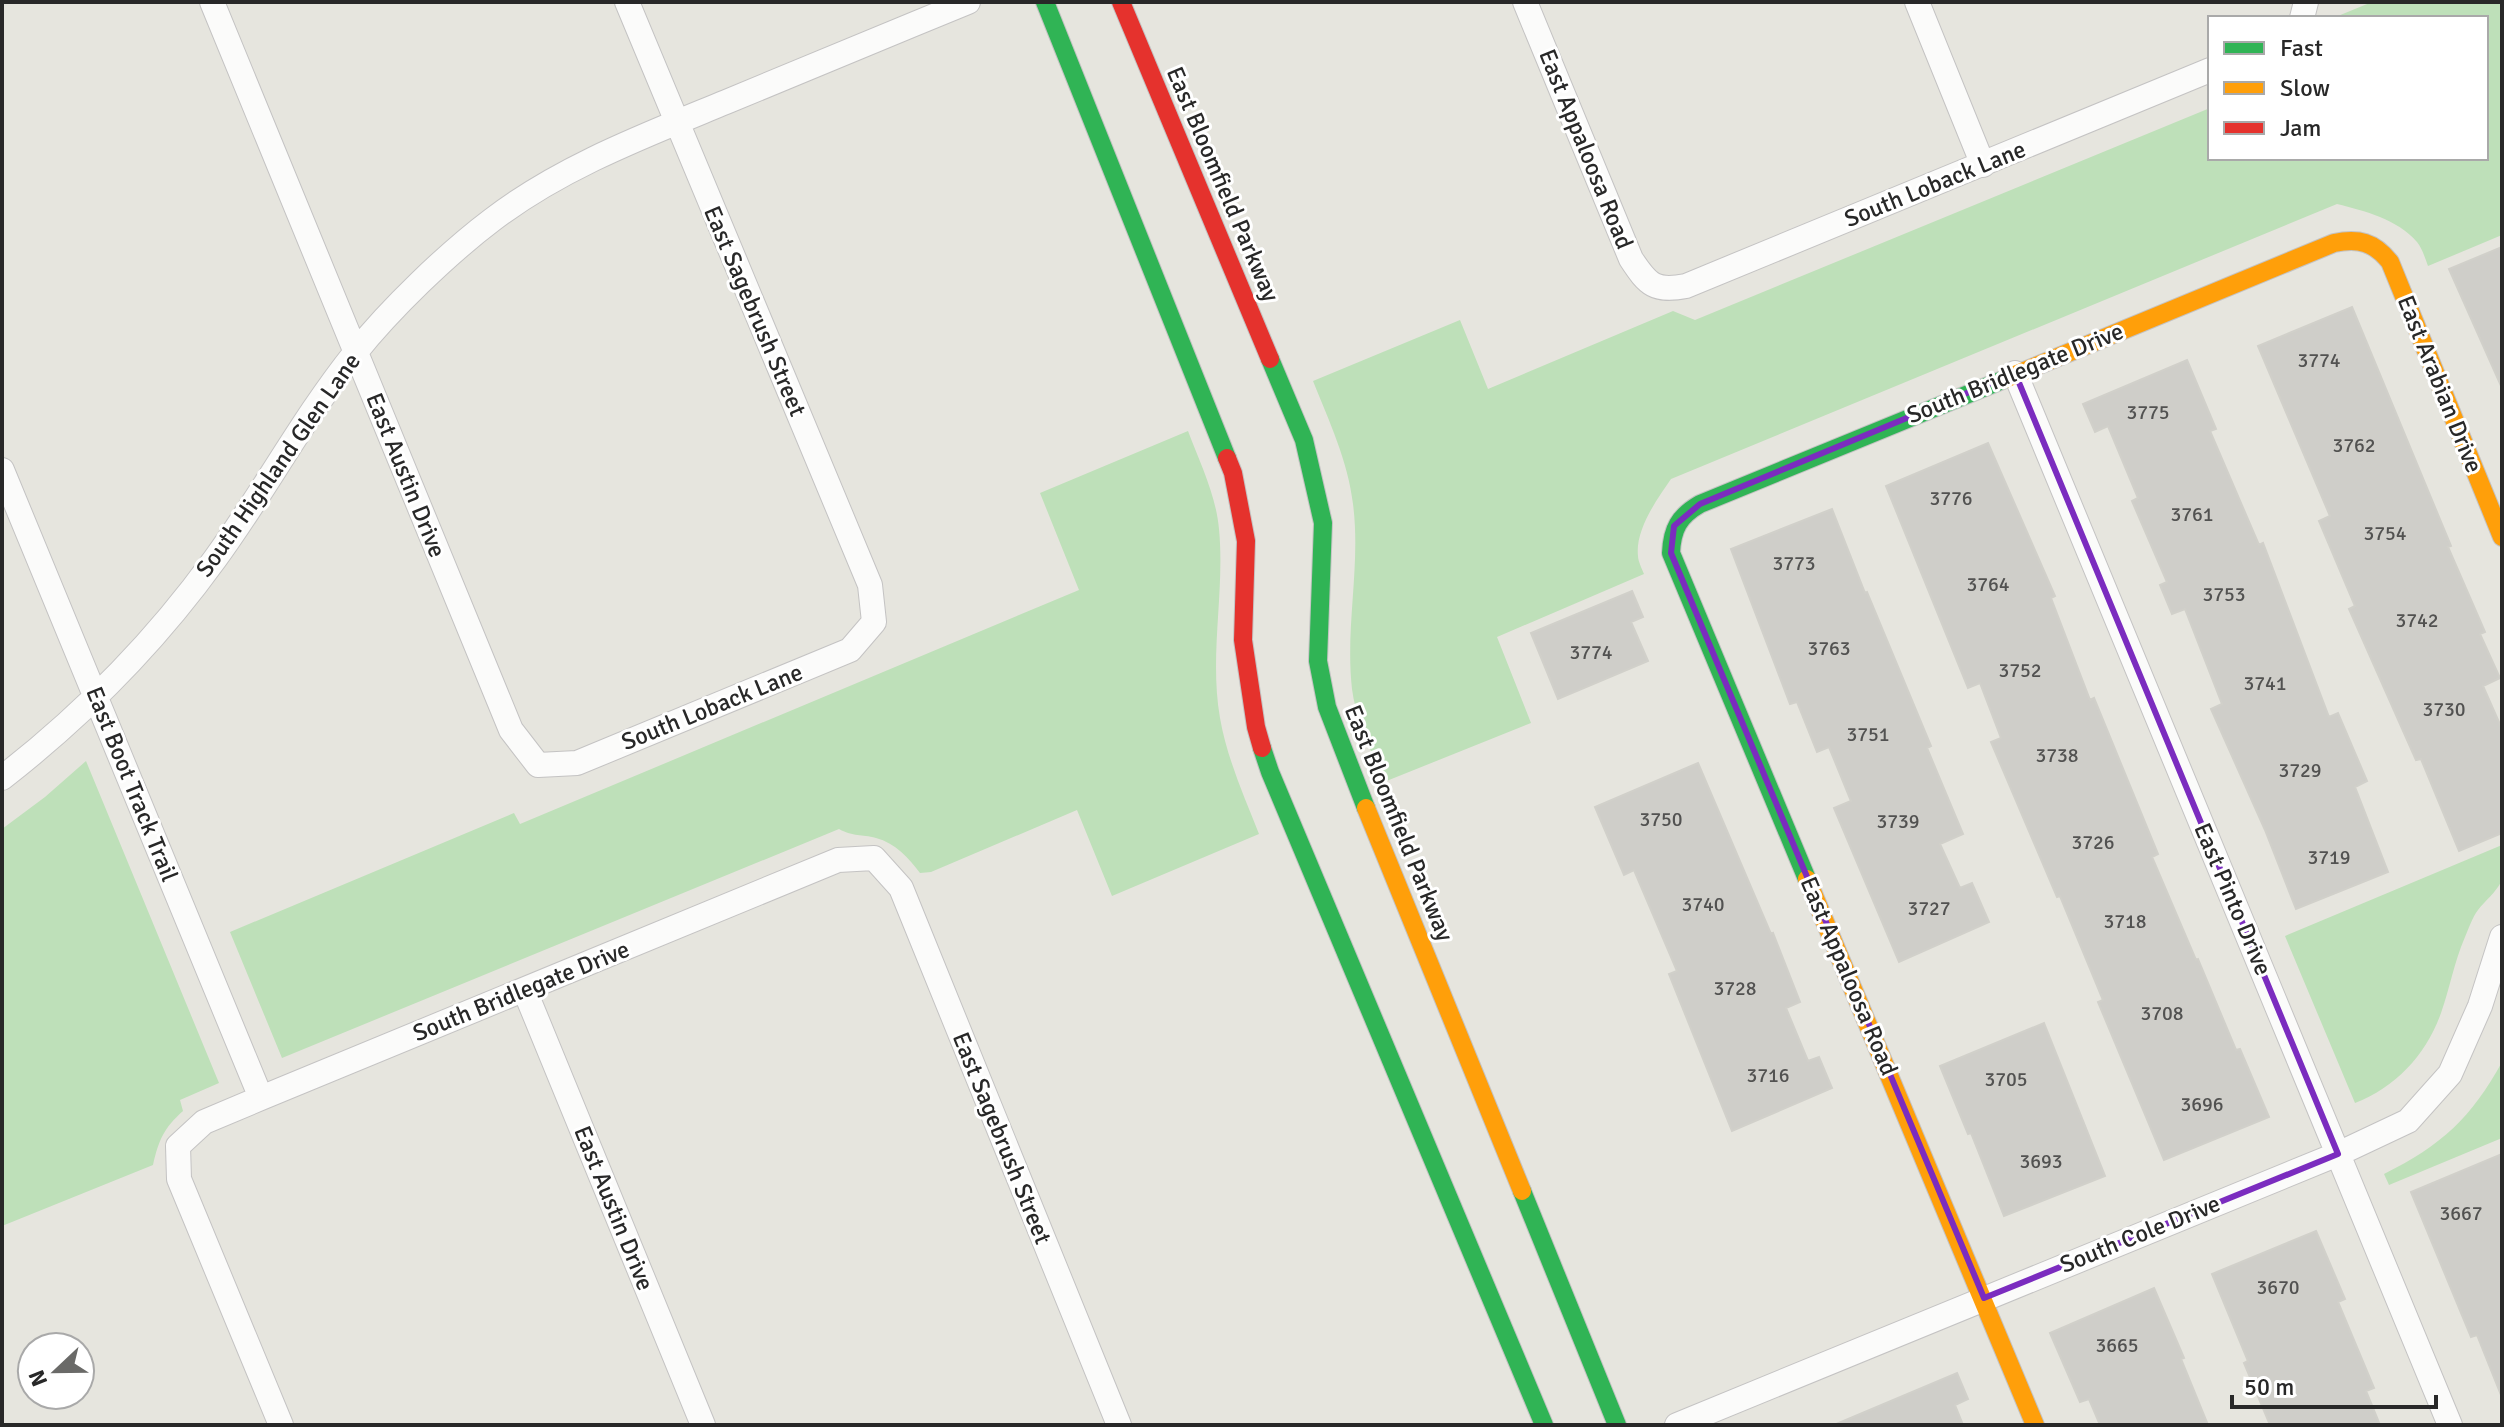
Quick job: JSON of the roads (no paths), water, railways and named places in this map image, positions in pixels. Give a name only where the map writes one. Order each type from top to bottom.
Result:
[{"type":"street","name":"East Austin Drive","points":[[212,2],[511,730],[538,765]]},
{"type":"street","name":"East Sagebrush Street","points":[[627,2],[870,585],[874,622]]},
{"type":"street","name":"South Highland Glen Lane","points":[[2,778],[96,697],[146,646],[215,560],[303,424],[356,352],[413,291],[493,219],[586,163],[675,122],[968,2]]},
{"type":"street","points":[[1045,2],[1233,473],[1246,541],[1243,640],[1256,727],[1270,772],[1544,1425]]},
{"type":"street","name":"East Bloomfield Parkway","points":[[1121,2],[1304,440],[1323,523],[1318,661],[1327,707],[1617,1425]]},
{"type":"street","name":"East Appaloosa Road","points":[[1525,2],[1631,259],[1643,277],[1657,288]]},
{"type":"street","points":[[1917,2],[1983,165]]},
{"type":"street","name":"South Loback Lane","points":[[1657,288],[1686,286],[2208,71]]},
{"type":"street","name":"South Bridlegate Drive","points":[[1674,526],[1688,511],[1700,504],[2015,373],[2334,243],[2349,239],[2366,241]]},
{"type":"street","name":"East Arabian Drive","points":[[2366,241],[2379,247],[2390,262],[2502,537]]},
{"type":"street","name":"East Pinto Drive","points":[[2015,373],[2450,1425]]},
{"type":"street","name":"East Boot Track Trail","points":[[2,470],[261,1098]]},
{"type":"street","name":"East Appaloosa Road","points":[[1674,526],[1671,553],[2035,1425]]},
{"type":"street","name":"South Loback Lane","points":[[538,765],[577,763],[850,650],[874,622]]},
{"type":"street","name":"East Sagebrush Street","points":[[874,858],[901,888],[1119,1425]]},
{"type":"street","name":"South Bridlegate Drive","points":[[281,1425],[179,1179],[178,1146],[204,1122],[261,1098],[838,860],[874,858]]},
{"type":"street","name":"South Cole Drive","points":[[1677,1425],[2338,1154],[2408,1121],[2450,1074],[2480,1006],[2502,937]]},
{"type":"street","name":"East Austin Drive","points":[[525,991],[703,1425]]}]
